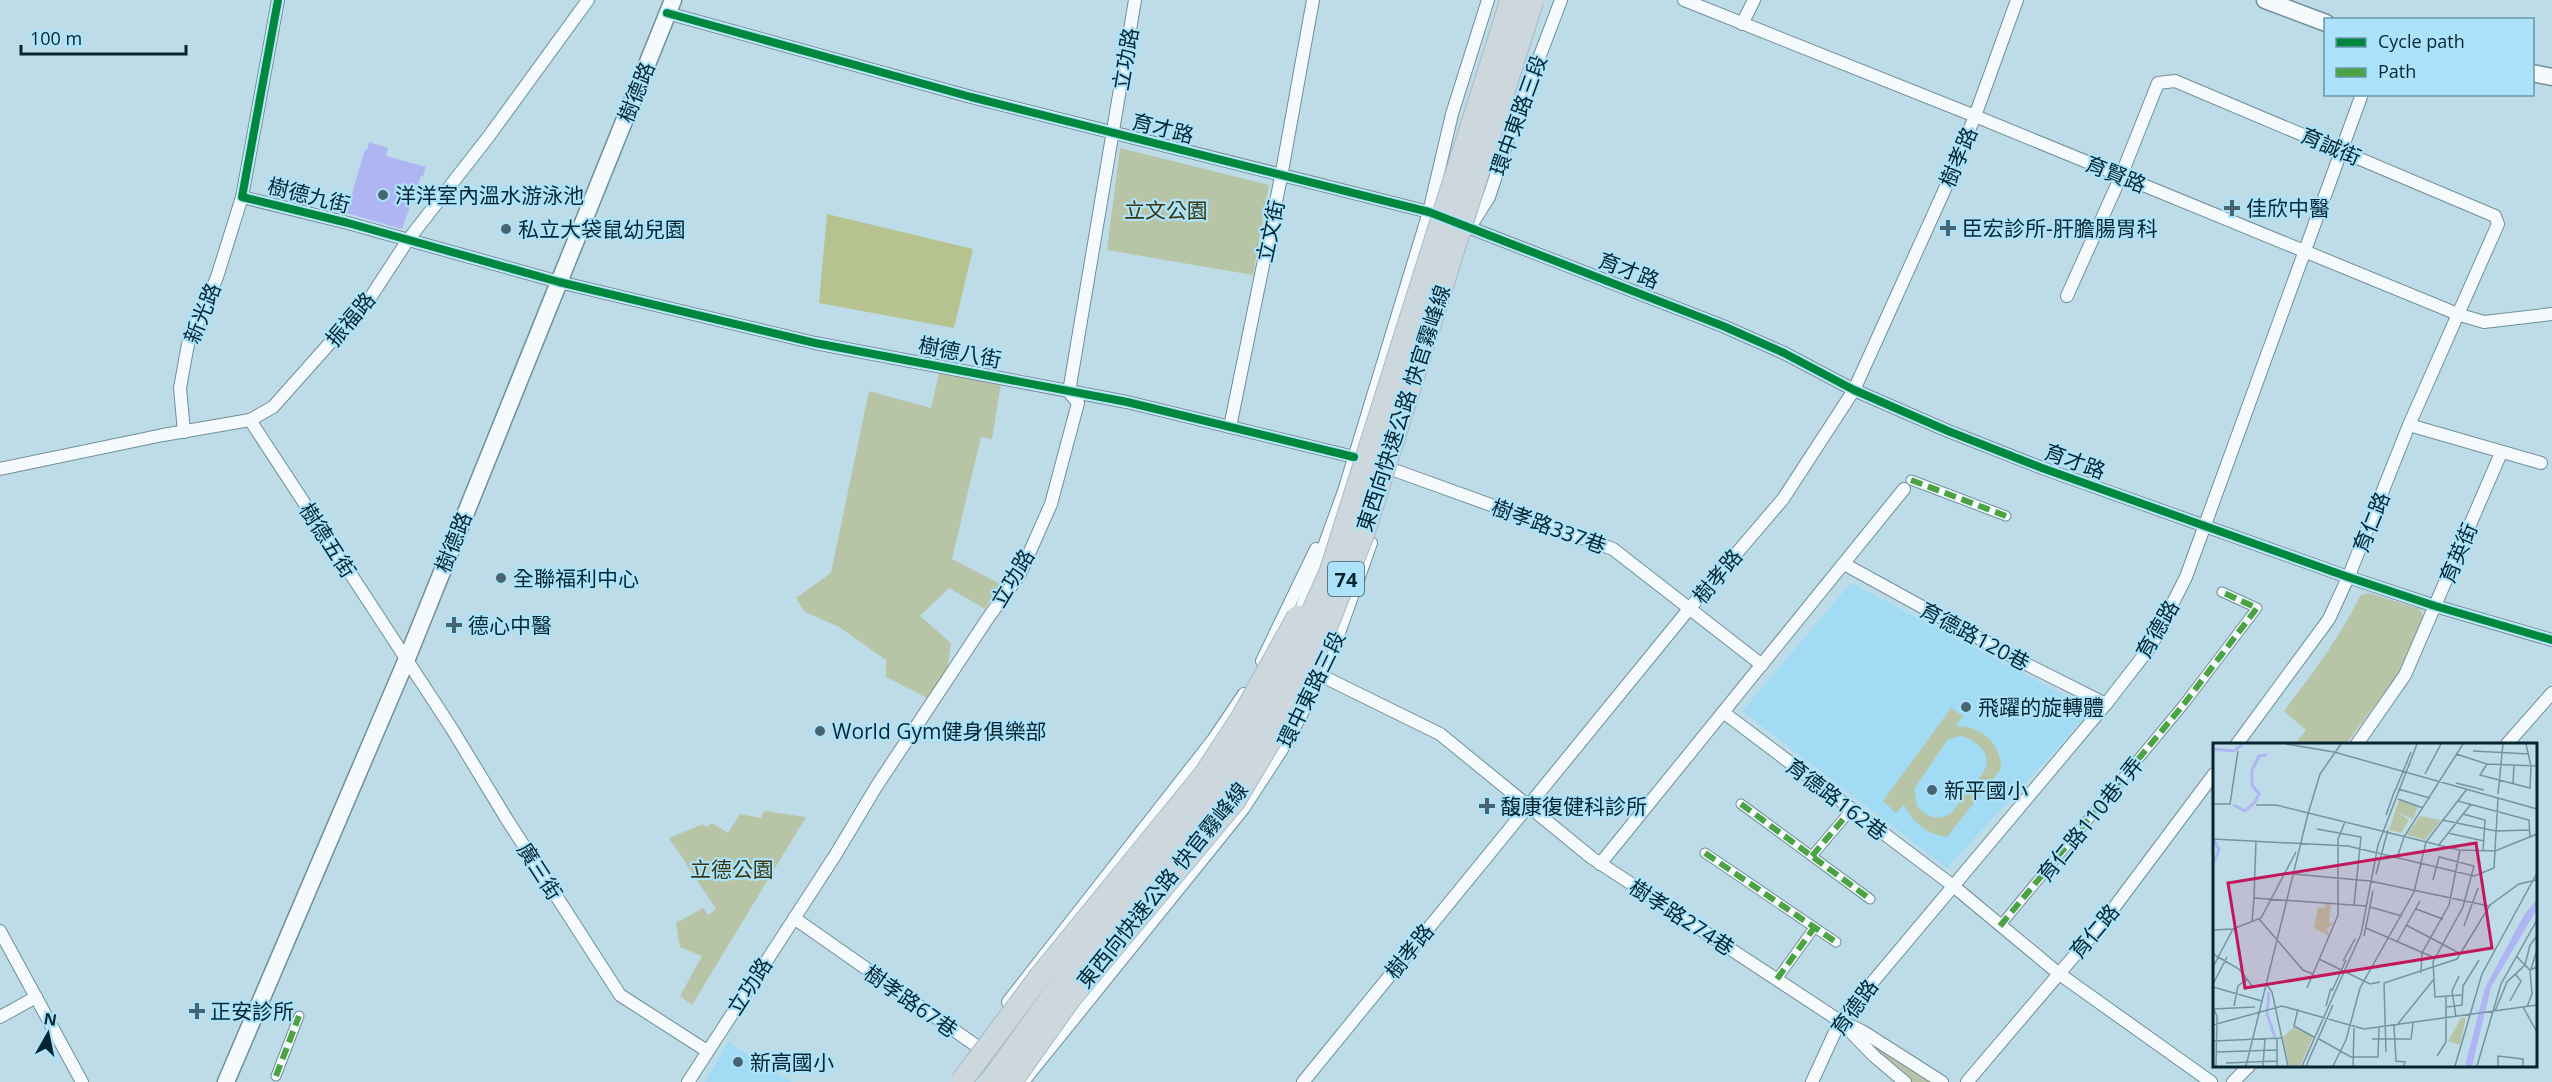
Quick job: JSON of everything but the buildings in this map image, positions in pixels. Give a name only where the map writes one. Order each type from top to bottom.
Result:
[{"type":"highway","points":[[1473,116],[1486,29],[1496,0]]},
{"type":"highway","name":"東西向快速公路 快官霧峰線","points":[[990,1082],[1057,989],[1218,790],[1256,729],[1288,666],[1330,572],[1511,0]]},
{"type":"highway","name":"東西向快速公路 快官霧峰線","points":[[1022,1081],[1070,999],[1234,802],[1290,708],[1325,631],[1364,532],[1533,0]]},
{"type":"highway","points":[[1495,124],[1546,0]]},
{"type":"highway","name":"74","points":[[961,1082],[1041,975],[1204,775],[1242,717],[1289,629],[1330,572]]},
{"type":"street","name":"樹德九街","points":[[278,0],[242,197],[559,282]]},
{"type":"street","name":"振福路","points":[[0,469],[250,420],[273,406],[370,298],[408,240],[489,136],[588,0]]},
{"type":"street","name":"立功路","points":[[688,1082],[876,787],[988,618],[1020,574],[1051,504],[1078,403],[1069,393],[1135,0]]},
{"type":"street","name":"立文街","points":[[1230,427],[1281,177],[1312,0]]},
{"type":"street","name":"環中東路三段","points":[[973,1082],[1048,980],[1207,779],[1245,726],[1281,660],[1344,491],[1429,212],[1452,114],[1488,0]]},
{"type":"street","name":"環中東路三段","points":[[1429,212],[1456,143],[1503,0]]},
{"type":"street","name":"環中東路三段","points":[[1022,1081],[1243,808],[1281,751],[1320,675],[1340,633],[1394,470],[1538,0]]},
{"type":"street","name":"環中東路三段","points":[[1470,227],[1489,197],[1506,145],[1561,0]]},
{"type":"street","name":"育賢路","points":[[1683,0],[1975,116],[2460,315],[2484,322],[2552,314]]},
{"type":"street","points":[[1742,24],[1754,0]]},
{"type":"street","name":"樹孝路","points":[[1303,1082],[1689,609],[1783,499],[1854,390],[1926,232],[1975,116],[2018,0]]},
{"type":"street","points":[[2265,0],[2324,23]]},
{"type":"street","name":"育才路","points":[[670,7],[1112,134],[1429,212],[1723,326],[1784,353],[1854,390],[2031,464],[2348,577],[2435,606],[2552,640]]},
{"type":"street","name":"樹德路","points":[[226,1082],[406,661],[670,7]]},
{"type":"street","points":[[2534,73],[2552,77]]},
{"type":"street","name":"育誠街","points":[[2121,176],[2158,83],[2175,81],[2495,216],[2498,224],[2460,315]]},
{"type":"street","name":"育德路","points":[[1812,1082],[1840,1021],[1952,885],[2106,705],[2151,646],[2186,577],[2361,96]]},
{"type":"street","points":[[2067,296],[2121,176]]},
{"type":"street","name":"新光路","points":[[184,432],[180,388],[188,344],[217,277],[242,197]]},
{"type":"street","name":"樹德八街","points":[[559,282],[815,343],[1069,393],[1127,402],[1354,457]]},
{"type":"street","name":"育仁路","points":[[2238,743],[2329,619],[2409,425],[2460,315]]},
{"type":"street","name":"樹德五街","points":[[250,420],[406,661]]},
{"type":"street","points":[[2409,425],[2541,463]]},
{"type":"street","name":"育英街","points":[[2358,743],[2405,675],[2501,453]]},
{"type":"street","name":"樹孝路337巷","points":[[1394,470],[1613,549],[1762,665]]},
{"type":"street","points":[[1600,864],[1907,484],[2006,516]]},
{"type":"street","name":"環中東路三段","points":[[952,1082],[1032,969],[1213,740],[1252,683],[1344,491]]},
{"type":"street","name":"育德路120巷","points":[[1844,564],[2106,705]]},
{"type":"street","name":"育仁路110巷1弄","points":[[2000,926],[2179,711],[2257,608],[2222,592]]},
{"type":"street","name":"廣三街","points":[[406,661],[452,729],[506,818],[620,995],[706,1051]]},
{"type":"street","name":"樹孝路274巷","points":[[1320,675],[1440,734],[1600,864],[1840,1021]]},
{"type":"street","points":[[2508,743],[2552,693]]},
{"type":"street","name":"育德路162巷","points":[[1723,712],[1952,885]]},
{"type":"street","name":"育仁路","points":[[1967,1082],[2104,921],[2213,775]]},
{"type":"street","points":[[1741,804],[1870,898]]},
{"type":"street","points":[[1812,856],[1851,810]]},
{"type":"street","points":[[1705,853],[1836,942]]},
{"type":"street","points":[[1952,885],[2058,973],[2211,1082]]},
{"type":"street","name":"樹孝路67巷","points":[[794,918],[1022,1081]]},
{"type":"street","points":[[1777,979],[1814,928]]},
{"type":"street","points":[[0,931],[82,1082]]},
{"type":"street","points":[[0,1017],[36,997]]},
{"type":"street","points":[[276,1076],[299,1016]]},
{"type":"street","points":[[1840,1021],[1874,1056],[1905,1082]]},
{"type":"street","points":[[1840,1021],[1862,1031],[1942,1082]]},
{"type":"street","points":[[2233,1082],[2247,1067]]},
{"type":"shaded area","name":"洋洋室內溫水游泳池","points":[[369,142],[388,148],[386,156],[426,167],[402,229],[346,213]]},
{"type":"shaded area","name":"新平國小","points":[[1851,583],[2092,710],[1947,868],[1742,711]]},
{"type":"shaded area","name":"新高國小","points":[[728,1042],[792,1082],[705,1082]]},
{"type":"green space","name":"立文公園","points":[[1120,148],[1269,185],[1253,275],[1107,250]]},
{"type":"green space","points":[[827,214],[973,249],[954,328],[819,303]]},
{"type":"green space","points":[[940,370],[1001,383],[992,439],[981,437],[952,559],[1000,584],[985,609],[949,588],[920,616],[951,643],[947,671],[929,699],[886,677],[886,660],[839,627],[805,612],[796,598],[831,573],[869,391],[931,408]]},
{"type":"green space","points":[[2369,593],[2420,609],[2423,617],[2397,676],[2347,743],[2296,743],[2306,730],[2284,711],[2335,640],[2361,595]]},
{"type":"green space","points":[[1951,708],[1963,716],[1956,726],[1982,733],[1998,751],[2001,769],[1947,837],[1921,827],[1904,805],[1896,813],[1883,801]],"holes":[[[1961,736],[1984,752],[1987,763],[1985,769],[1949,815],[1933,817],[1926,814],[1917,806],[1914,789],[1948,739]]]},
{"type":"green space","name":"立德公園","points":[[764,811],[806,817],[692,1005],[680,996],[702,956],[680,947],[676,923],[703,908],[708,915],[716,909],[669,838],[703,824],[706,827],[712,823],[728,833],[740,814],[761,818]]},
{"type":"green space","points":[[1869,1043],[1872,1043],[1932,1082],[1911,1082]]},
{"type":"marked path","points":[[1911,480],[2006,516]]},
{"type":"marked path","points":[[2000,926],[2184,704],[2257,608],[2222,592]]},
{"type":"marked path","points":[[1741,804],[1870,899]]},
{"type":"marked path","points":[[1812,856],[1851,810]]},
{"type":"marked path","points":[[1705,853],[1836,942]]},
{"type":"marked path","points":[[1777,979],[1814,928]]},
{"type":"marked path","points":[[276,1076],[299,1016]]},
{"type":"cycle path","points":[[278,0],[242,197],[348,223],[559,282],[815,343],[1127,402],[1354,457]]},
{"type":"cycle path","points":[[667,13],[971,97],[1429,212],[1723,326],[1784,353],[1854,390],[1948,431],[2042,468],[2348,577],[2435,606],[2552,640]]},
{"type":"place","name":"洋洋室內溫水游泳池","points":[[383,195]]},
{"type":"place","name":"佳欣中醫","points":[[2232,208]]},
{"type":"place","name":"臣宏診所-肝膽腸胃科","points":[[1948,228]]},
{"type":"place","name":"私立大袋鼠幼兒園","points":[[506,229]]},
{"type":"place","name":"全聯福利中心","points":[[501,578]]},
{"type":"place","name":"德心中醫","points":[[454,625]]},
{"type":"place","name":"飛躍的旋轉體","points":[[1966,707]]},
{"type":"place","name":"World Gym健身俱樂部","points":[[820,731]]},
{"type":"place","name":"新平國小","points":[[1932,790]]},
{"type":"place","name":"馥康復健科診所","points":[[1487,806]]},
{"type":"place","name":"正安診所","points":[[197,1011]]},
{"type":"place","name":"新高國小","points":[[738,1062]]}]
